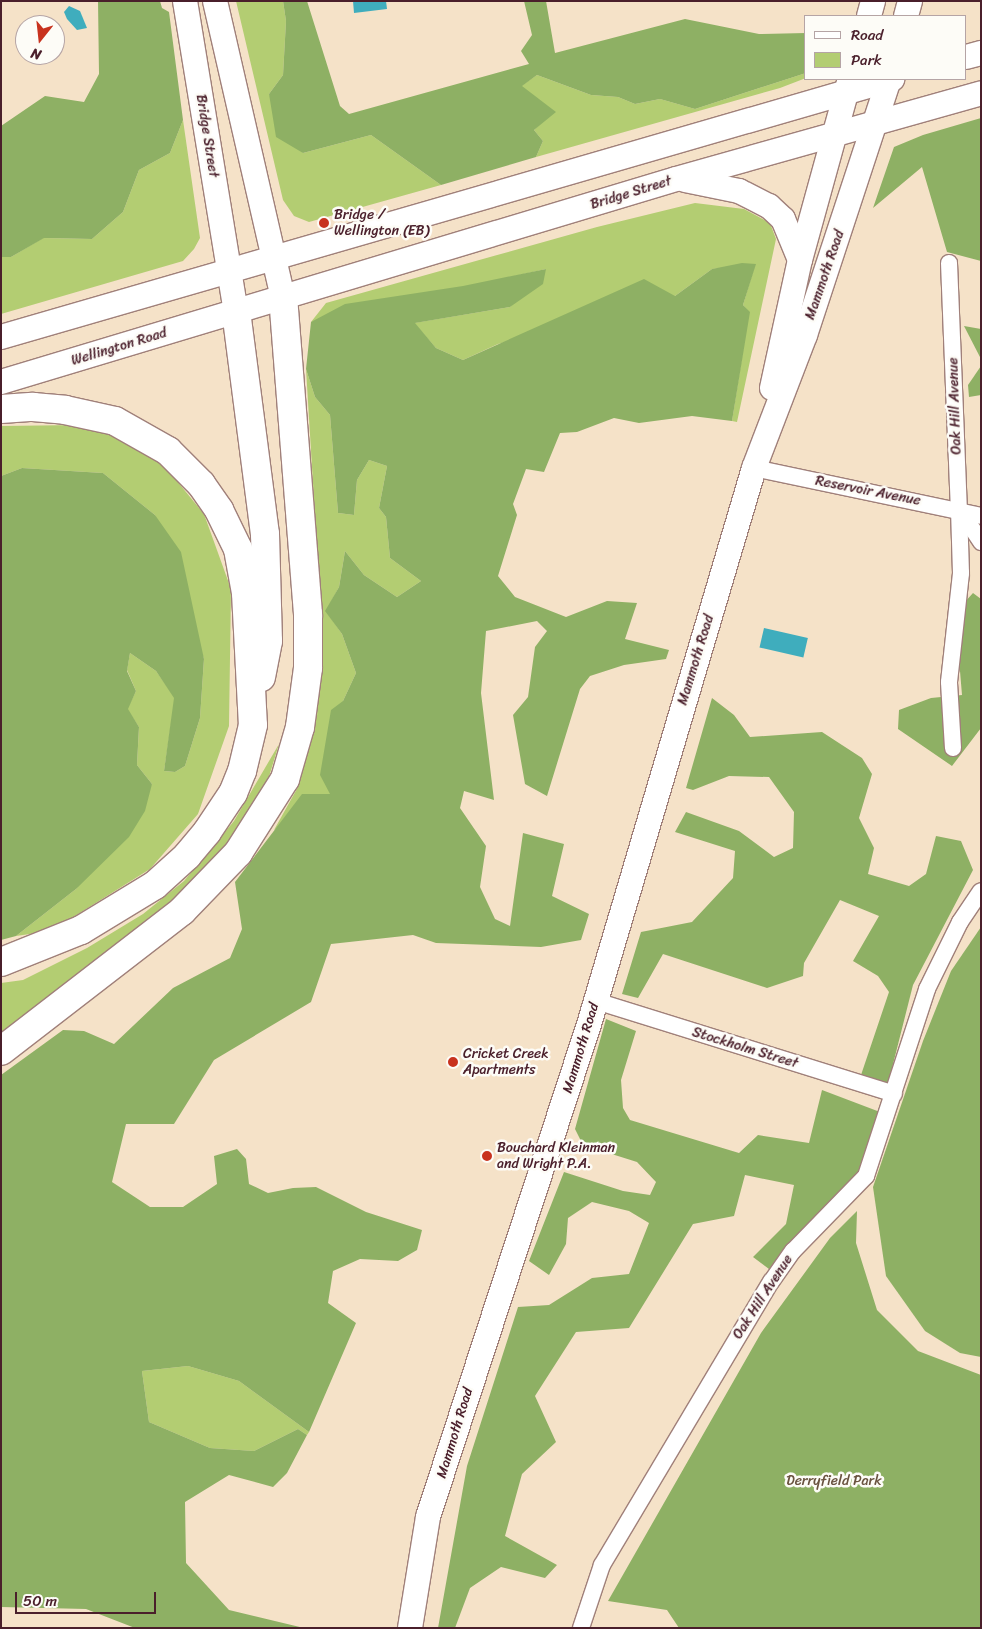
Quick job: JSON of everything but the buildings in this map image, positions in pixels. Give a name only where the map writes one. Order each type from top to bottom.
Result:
[{"type":"highway","points":[[1,1051],[182,911],[238,853],[285,779],[300,727],[308,668],[308,614],[282,299]]},
{"type":"highway","points":[[1,962],[81,930],[155,885],[187,856],[207,832],[233,793],[242,771],[253,725],[268,641],[265,534],[236,311]]},
{"type":"highway","points":[[1,409],[33,407],[65,410],[115,421],[168,451],[201,484],[219,510],[238,549],[246,593],[253,725]]},
{"type":"main road","name":"Bridge Street","points":[[185,1],[231,270],[236,311],[282,299],[676,179],[981,93]]},
{"type":"main road","points":[[215,1],[275,256],[282,299]]},
{"type":"main road","points":[[869,15],[873,1]]},
{"type":"main road","points":[[906,15],[910,1]]},
{"type":"main road","points":[[967,57],[981,53]]},
{"type":"main road","points":[[1,337],[849,85],[883,80]]},
{"type":"main road","name":"Mammoth Road","points":[[754,468],[805,335],[890,80]]},
{"type":"main road","points":[[849,85],[875,124]]},
{"type":"main road","name":"Mammoth Road","points":[[410,1628],[428,1517],[596,1001],[754,468],[800,260],[849,85]]},
{"type":"main road","points":[[676,179],[738,191],[769,206],[783,218],[800,260]]},
{"type":"main road","name":"Wellington Road","points":[[1,382],[236,311]]},
{"type":"street","name":"Oak Hill Avenue","points":[[950,263],[961,573],[949,682],[953,748]]},
{"type":"street","name":"Reservoir Avenue","points":[[754,468],[959,509],[981,516]]},
{"type":"street","points":[[959,509],[981,542]]},
{"type":"street","name":"Oak Hill Avenue","points":[[581,1628],[602,1564],[771,1282],[793,1252],[866,1176],[927,989],[960,922],[981,891]]},
{"type":"street","name":"Stockholm Street","points":[[596,1001],[894,1094]]},
{"type":"green space","points":[[98,1],[160,1],[162,8],[169,12],[183,120],[170,153],[139,170],[123,212],[92,239],[44,238],[11,257],[1,257],[1,126],[45,96],[84,102],[99,74]]},
{"type":"green space","points":[[236,1],[283,1],[286,21],[283,75],[269,94],[303,153],[371,135],[441,185],[309,222],[294,216],[283,200]]},
{"type":"green space","points":[[283,1],[307,1],[340,106],[349,114],[529,64],[521,51],[532,35],[524,1],[546,1],[555,53],[685,19],[759,34],[804,33],[804,74],[695,109],[660,99],[635,104],[618,97],[591,95],[537,75],[522,86],[556,112],[534,130],[543,141],[536,157],[441,185],[371,135],[303,153],[276,137],[269,94],[283,75],[286,21]]},
{"type":"green space","points":[[804,74],[804,79],[780,88],[536,157],[543,141],[534,130],[542,122],[521,86],[537,75],[591,95],[618,97],[635,104],[660,99],[695,109]]},
{"type":"green space","points":[[981,118],[981,261],[947,252],[922,167],[873,208],[894,147],[923,135]]},
{"type":"green space","points":[[183,120],[200,238],[194,249],[183,261],[1,314],[1,257],[11,257],[43,238],[92,239],[123,212],[139,170],[170,153]]},
{"type":"green space","points":[[695,203],[744,209],[770,223],[776,239],[737,422],[732,421],[749,312],[743,305],[755,265],[712,269],[675,296],[498,344],[463,360],[436,348],[414,323],[510,307],[546,269],[311,322],[326,303],[597,227]]},
{"type":"green space","points":[[742,263],[756,264],[743,305],[750,312],[732,421],[692,416],[639,423],[614,418],[577,432],[560,433],[544,472],[526,469],[513,504],[517,515],[498,576],[515,597],[566,617],[607,601],[637,603],[625,639],[669,650],[666,659],[624,665],[590,676],[580,689],[547,796],[525,784],[513,715],[528,697],[535,647],[547,631],[537,621],[486,631],[481,693],[494,800],[464,791],[460,808],[486,846],[480,887],[495,919],[510,926],[523,833],[564,844],[552,896],[589,914],[581,940],[541,947],[436,943],[413,935],[331,944],[311,1002],[214,1060],[174,1124],[126,1124],[112,1182],[150,1207],[183,1207],[217,1184],[214,1156],[237,1149],[246,1159],[249,1184],[268,1193],[293,1188],[316,1187],[366,1212],[422,1230],[417,1250],[398,1261],[360,1259],[333,1271],[328,1303],[356,1323],[309,1432],[239,1381],[188,1366],[142,1371],[149,1422],[210,1448],[254,1451],[298,1429],[307,1435],[287,1473],[273,1487],[229,1475],[185,1502],[186,1563],[229,1610],[304,1628],[135,1628],[86,1609],[1,1607],[1,1075],[63,1030],[84,1031],[114,1044],[173,988],[230,958],[242,929],[235,882],[302,794],[330,794],[320,775],[331,710],[343,701],[356,673],[342,634],[325,611],[339,587],[345,551],[364,575],[397,597],[421,581],[390,558],[386,517],[379,508],[387,466],[369,460],[357,480],[354,515],[338,513],[330,415],[315,397],[306,369],[311,322],[345,304],[463,286],[546,269],[543,284],[510,307],[415,323],[436,348],[463,360],[644,279],[675,296],[712,269]]},
{"type":"green space","points":[[964,326],[981,329],[981,359]]},
{"type":"green space","points":[[981,366],[981,395],[969,397],[968,385]]},
{"type":"green space","points":[[306,369],[315,397],[330,415],[338,513],[354,515],[357,480],[369,460],[387,466],[379,508],[386,517],[390,558],[421,581],[397,597],[364,575],[345,551],[339,587],[326,611],[342,634],[356,673],[343,701],[330,794],[274,830],[298,787],[317,716],[321,614]]},
{"type":"green space","points":[[78,425],[126,440],[163,464],[204,514],[231,589],[229,726],[198,814],[150,869],[51,931],[16,936],[76,889],[152,784],[137,765],[139,727],[127,709],[136,691],[127,670],[130,653],[156,671],[175,698],[164,771],[175,772],[185,766],[200,718],[204,659],[155,515],[103,473],[22,468],[1,476],[1,426]]},
{"type":"green space","points":[[22,468],[103,473],[155,515],[181,552],[204,659],[200,718],[185,766],[175,772],[164,771],[174,698],[156,671],[130,653],[127,671],[136,691],[128,709],[139,727],[137,765],[152,784],[145,811],[129,837],[76,889],[16,936],[1,940],[1,476]]},
{"type":"green space","points":[[973,593],[981,599],[981,728],[952,766],[898,729],[899,710],[931,698],[962,695],[959,659],[964,603]]},
{"type":"green space","points":[[712,698],[734,715],[750,737],[822,732],[862,758],[872,774],[859,818],[874,848],[868,874],[909,886],[926,874],[936,836],[961,841],[973,870],[913,985],[888,1084],[861,1075],[889,992],[878,976],[853,961],[879,916],[840,900],[804,963],[803,976],[767,988],[663,954],[638,998],[622,994],[641,932],[692,922],[733,878],[735,851],[675,832],[686,812],[739,831],[774,857],[793,848],[794,812],[769,777],[729,776],[693,790],[686,788]]},
{"type":"green space","points":[[279,744],[260,806],[210,872],[105,958],[1,1033],[1,983],[23,980],[87,948],[143,914],[184,881],[234,821]]},
{"type":"green space","points":[[981,927],[981,1357],[960,1353],[925,1331],[886,1276],[873,1187],[923,1041],[951,971]]},
{"type":"green space","points":[[606,1019],[636,1031],[621,1080],[623,1108],[630,1120],[739,1153],[758,1135],[809,1143],[822,1090],[880,1112],[863,1170],[773,1272],[753,1257],[786,1224],[794,1185],[745,1175],[734,1216],[693,1224],[629,1328],[576,1332],[535,1396],[556,1442],[522,1474],[505,1536],[557,1565],[545,1578],[501,1567],[470,1588],[455,1628],[438,1628],[467,1466],[518,1307],[549,1305],[592,1278],[629,1274],[649,1223],[629,1211],[592,1202],[568,1218],[566,1244],[549,1275],[529,1261],[564,1172],[623,1191],[650,1195],[656,1182],[637,1162],[583,1145],[575,1129]]},
{"type":"green space","name":"Derryfield Park","points":[[857,1211],[856,1243],[877,1310],[918,1351],[981,1375],[981,1628],[679,1628],[667,1610],[608,1601],[761,1333],[830,1238]]},
{"type":"green space","points":[[188,1366],[239,1381],[309,1432],[307,1435],[298,1429],[254,1451],[210,1448],[149,1422],[142,1371]]},
{"type":"water","points":[[353,1],[386,1],[387,9],[354,13]]},
{"type":"water","points":[[69,6],[80,11],[87,28],[77,30],[67,19],[64,12]]},
{"type":"water","points":[[764,628],[808,638],[803,658],[760,647]]},
{"type":"place","name":"Bridge / Wellington (EB)","points":[[324,223]]},
{"type":"place","name":"Cricket Creek Apartments","points":[[453,1062]]},
{"type":"place","name":"Bouchard Kleinman and Wright P.A.","points":[[487,1156]]}]
